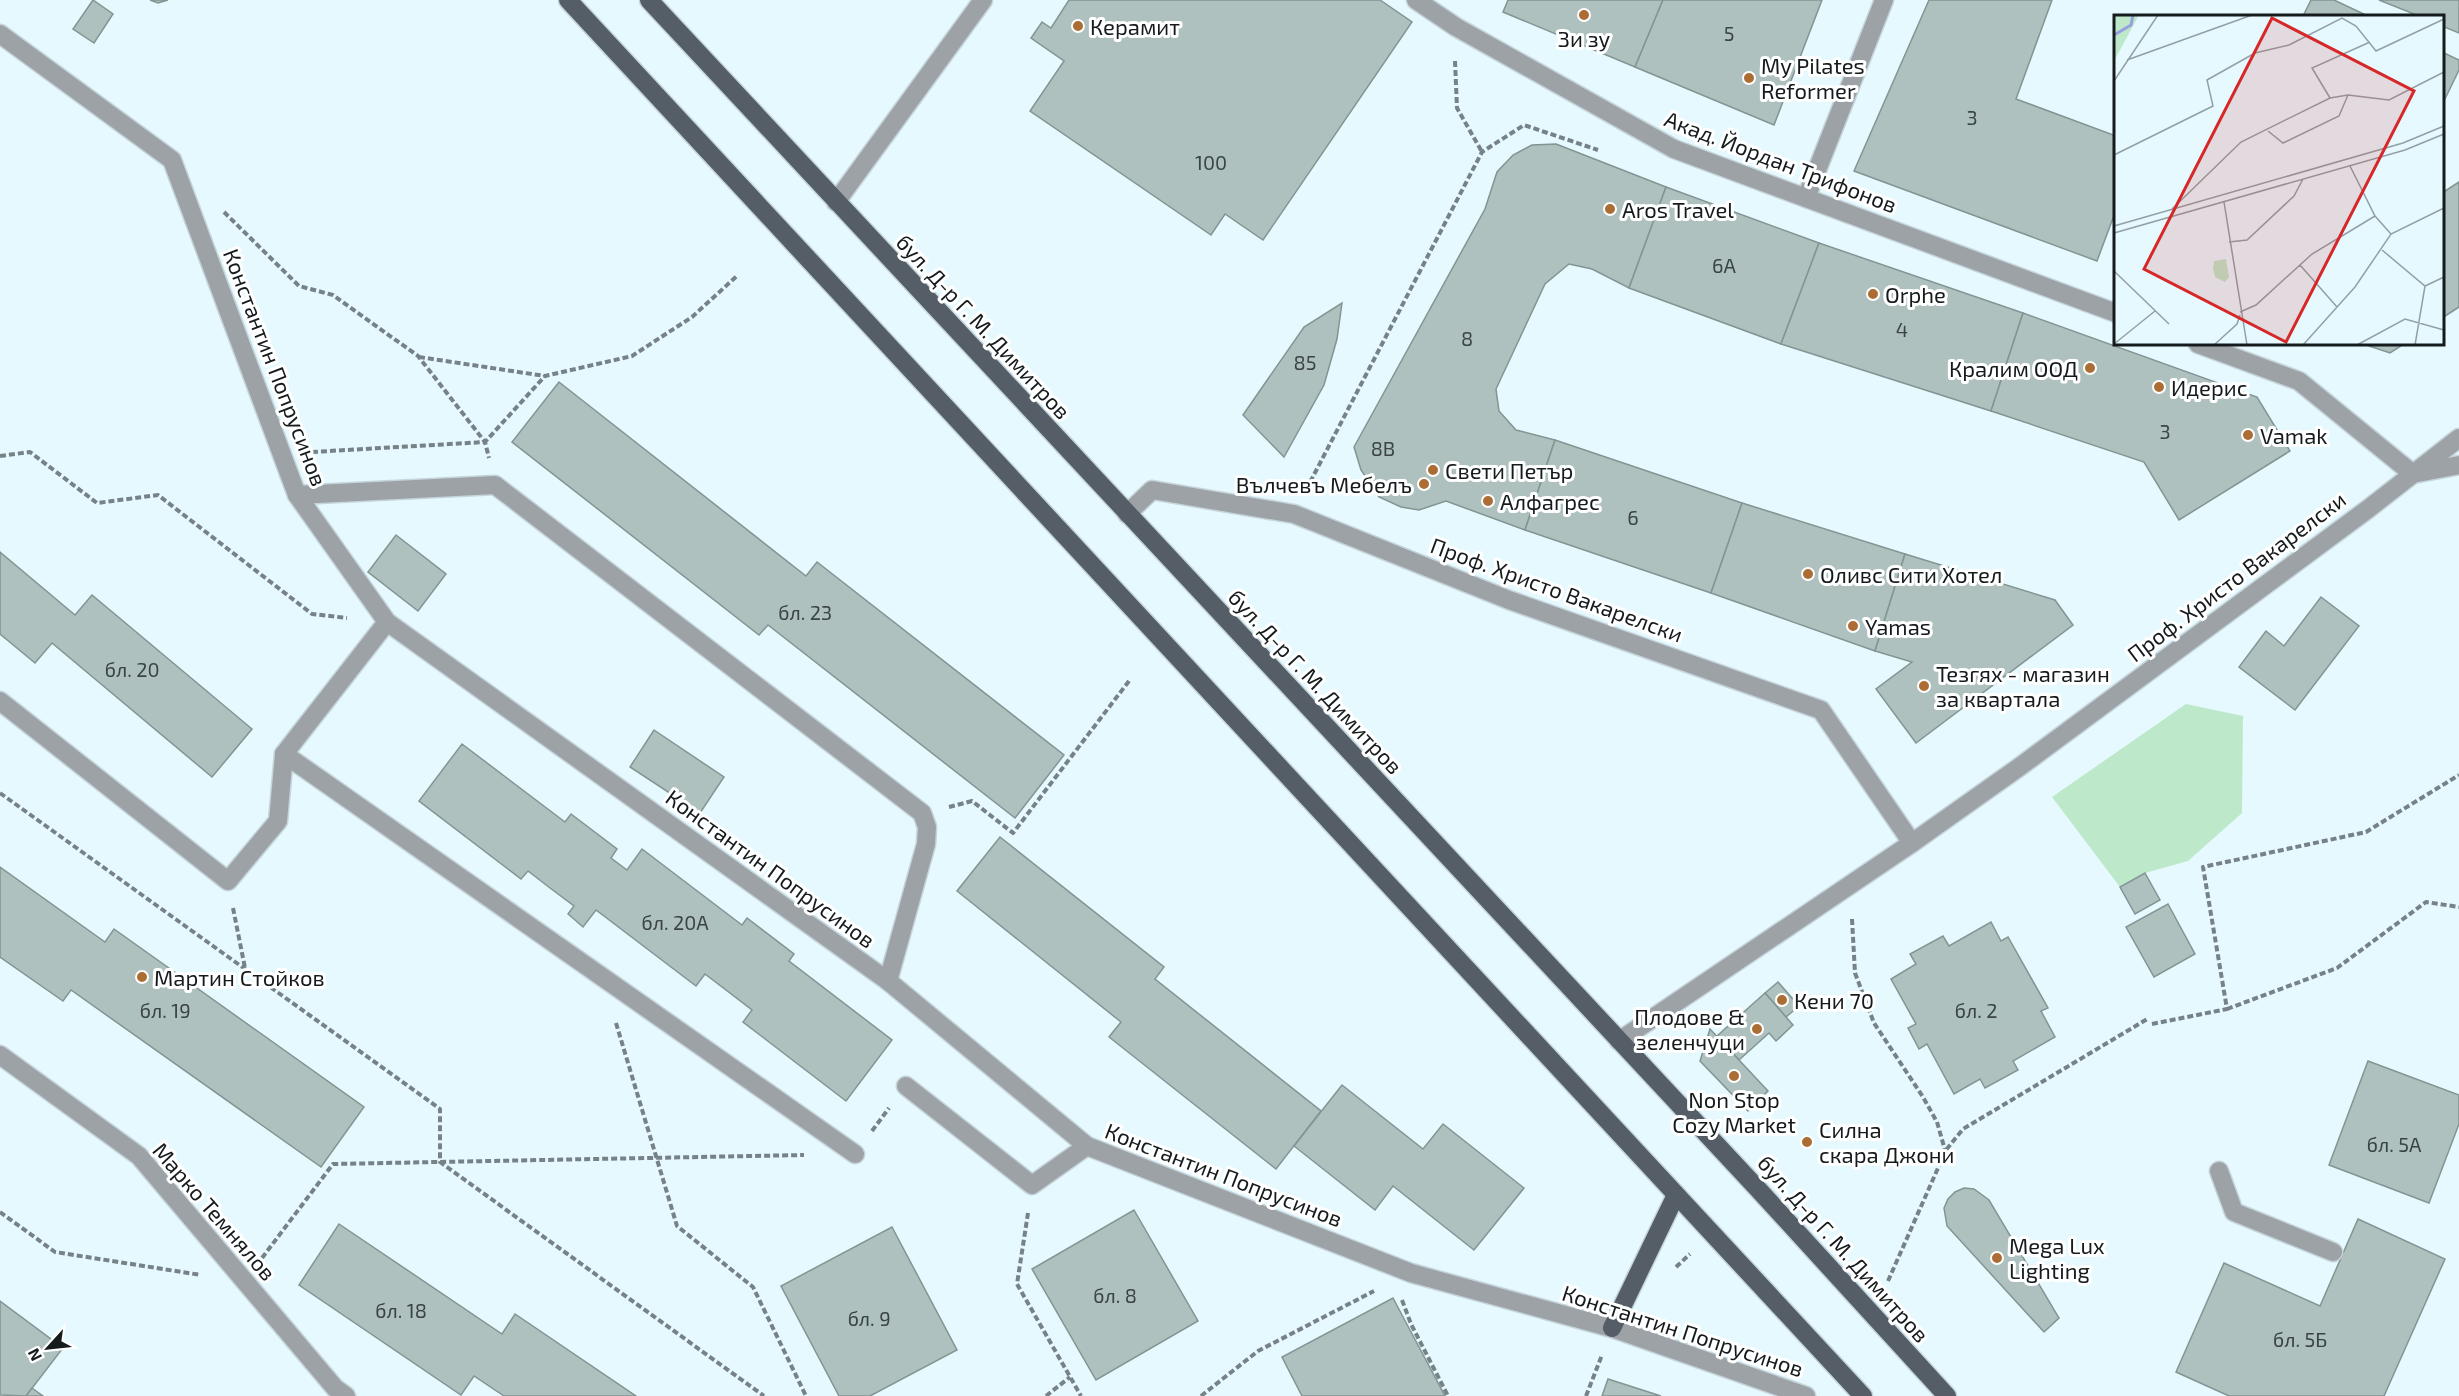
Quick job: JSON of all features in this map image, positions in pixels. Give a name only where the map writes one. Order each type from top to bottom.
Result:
[{"type":"main road","points":[[568,0],[1863,1396]]},
{"type":"main road","name":"бул. Д-р Г. М. Димитров","points":[[649,0],[1757,1188],[1947,1396]]},
{"type":"main road","points":[[1612,1328],[1676,1195]]},
{"type":"street","points":[[836,202],[983,0]]},
{"type":"street","name":"Акад. Йордан Трифонов","points":[[1416,0],[1456,27],[1674,150],[2114,313]]},
{"type":"street","points":[[1806,198],[1884,0]]},
{"type":"street","name":"Константин Попрусинов","points":[[0,34],[172,160],[297,495],[387,622],[888,981],[1087,1146],[1411,1273],[1612,1328],[1806,1396]]},
{"type":"street","points":[[2201,345],[2299,381],[2414,474]]},
{"type":"street","name":"Проф. Христо Вакарелски","points":[[1619,1041],[1912,843],[2018,768],[2414,474],[2459,438]]},
{"type":"street","name":"Проф. Христо Вакарелски","points":[[2414,474],[2459,465]]},
{"type":"street","points":[[297,495],[495,485],[922,813],[927,827],[926,844],[888,981]]},
{"type":"street","name":"Проф. Христо Вакарелски","points":[[1127,514],[1152,490],[1294,514],[1509,600],[1821,710],[1912,843]]},
{"type":"street","points":[[0,701],[228,881],[278,821],[284,754],[387,622]]},
{"type":"street","points":[[284,754],[855,1154]]},
{"type":"street","name":"Марко Темнялов","points":[[0,1055],[139,1156],[335,1388],[346,1396]]},
{"type":"street","points":[[906,1086],[1032,1185],[1087,1146]]},
{"type":"street","points":[[2219,1172],[2235,1212],[2333,1252]]},
{"type":"path","points":[[1456,27],[1457,108],[1482,152]]},
{"type":"path","points":[[1294,514],[1482,152],[1524,125],[1598,150]]},
{"type":"path","points":[[223,211],[299,286],[333,295],[418,356],[485,442],[495,485]]},
{"type":"path","points":[[418,356],[545,376],[632,356],[692,317],[738,275]]},
{"type":"path","points":[[281,453],[485,442],[545,376]]},
{"type":"path","points":[[0,456],[30,452],[97,503],[158,495],[312,614],[387,622]]},
{"type":"path","points":[[922,813],[972,801],[1013,833],[1129,681]]},
{"type":"path","points":[[2228,1009],[2204,867],[2366,832],[2459,775]]},
{"type":"path","points":[[0,793],[440,1109],[440,1162]]},
{"type":"path","points":[[228,881],[246,970]]},
{"type":"path","points":[[1851,884],[1855,973],[1874,1023],[1923,1097],[1937,1122],[1946,1150]]},
{"type":"path","points":[[2152,1024],[2228,1009],[2337,968],[2426,902],[2459,907]]},
{"type":"path","points":[[1888,1281],[1946,1150],[1963,1129],[2149,1018]]},
{"type":"path","points":[[615,1022],[677,1226],[753,1287],[806,1396]]},
{"type":"path","points":[[855,1154],[906,1086]]},
{"type":"path","points":[[0,1212],[55,1252],[245,1282],[333,1164],[808,1155]]},
{"type":"path","points":[[440,1162],[764,1396]]},
{"type":"path","points":[[1032,1185],[1017,1284],[1081,1396]]},
{"type":"path","points":[[1676,1267],[1690,1254]]},
{"type":"path","points":[[1201,1396],[1258,1351],[1384,1285]]},
{"type":"path","points":[[1398,1291],[1411,1324],[1448,1396]]},
{"type":"path","points":[[1586,1396],[1612,1328]]},
{"type":"path","points":[[1046,1396],[1070,1377]]},
{"type":"green space","points":[[2186,704],[2243,716],[2242,813],[2188,861],[2145,873],[2120,887],[2052,797]]},
{"type":"building","points":[[93,0],[113,14],[94,43],[73,29]]},
{"type":"building","points":[[150,0],[168,0],[158,3]]},
{"type":"building","points":[[1069,0],[1380,0],[1412,22],[1263,240],[1225,214],[1211,235],[1030,111],[1064,61],[1031,38],[1042,22],[1051,28]]},
{"type":"building","points":[[1508,0],[1663,0],[1635,67],[1503,12]]},
{"type":"building","points":[[1663,0],[1822,0],[1774,125],[1635,67]]},
{"type":"building","points":[[1929,0],[2052,0],[2016,99],[2114,135],[2114,215],[2097,261],[1854,171]]},
{"type":"building","points":[[2311,0],[2334,0],[2366,15],[2304,15]]},
{"type":"building","points":[[2379,0],[2459,0],[2459,33],[2444,27],[2444,15],[2416,15]]},
{"type":"building","points":[[2444,53],[2459,60],[2459,70],[2444,101]]},
{"type":"building","points":[[1556,144],[1666,187],[1629,288],[1592,269],[1569,264],[1545,284],[1496,389],[1499,411],[1516,430],[1555,440],[1525,530],[1446,501],[1419,510],[1401,507],[1379,497],[1361,470],[1354,447],[1485,209],[1497,172],[1513,155],[1532,145]]},
{"type":"building","points":[[2459,182],[2459,307],[2444,317],[2444,192]]},
{"type":"building","points":[[1666,187],[1819,243],[1781,344],[1629,288]]},
{"type":"building","points":[[1819,243],[2023,313],[1991,411],[1781,344]]},
{"type":"building","points":[[1342,303],[1337,339],[1324,385],[1284,457],[1243,415],[1304,327]]},
{"type":"building","points":[[2023,313],[2257,397],[2290,451],[2179,520],[2144,462],[1991,411]]},
{"type":"building","points":[[2366,345],[2402,345],[2390,353]]},
{"type":"building","points":[[559,382],[806,576],[817,562],[1064,755],[1015,818],[768,625],[759,635],[512,442]]},
{"type":"building","points":[[1555,440],[1742,503],[1711,593],[1525,530]]},
{"type":"building","name":"Оливс Сити Хотел","points":[[1742,503],[1905,554],[1875,651],[1711,593]]},
{"type":"building","points":[[396,535],[446,574],[418,611],[368,572]]},
{"type":"building","points":[[0,552],[75,615],[92,595],[252,729],[212,777],[52,643],[35,663],[0,634]]},
{"type":"building","points":[[1905,554],[2055,600],[2073,625],[1916,743],[1876,689],[1912,662],[1875,651]]},
{"type":"building","points":[[2321,597],[2359,626],[2295,710],[2239,667],[2266,631],[2284,646]]},
{"type":"building","points":[[654,730],[724,777],[700,813],[630,767]]},
{"type":"building","points":[[462,744],[565,822],[571,814],[617,849],[611,858],[627,870],[642,849],[742,925],[747,918],[794,954],[789,961],[892,1040],[846,1101],[743,1022],[752,1010],[705,974],[696,986],[596,910],[583,927],[568,914],[574,906],[528,871],[521,879],[419,801]]},
{"type":"building","points":[[1000,837],[1164,967],[1155,979],[1321,1111],[1276,1169],[1109,1037],[1121,1022],[957,891]]},
{"type":"building","points":[[0,867],[105,942],[114,929],[364,1107],[321,1167],[71,990],[63,1001],[0,957]]},
{"type":"building","points":[[2145,873],[2160,900],[2135,914],[2120,887]]},
{"type":"building","points":[[2168,904],[2195,954],[2154,977],[2126,927]]},
{"type":"building","points":[[1991,922],[2001,941],[2008,937],[2048,1008],[2041,1011],[2055,1037],[2013,1061],[2018,1070],[1985,1088],[1980,1079],[1954,1094],[1927,1044],[1919,1049],[1908,1028],[1916,1024],[1891,979],[1916,964],[1910,954],[1943,936],[1949,946]]},
{"type":"building","name":"Кени 70","points":[[1778,982],[1799,1006],[1786,1017],[1765,993]]},
{"type":"building","name":"Плодове & зеленчуци","points":[[1765,993],[1793,1025],[1776,1041],[1769,1033],[1739,1060],[1717,1036]]},
{"type":"building","name":"Non Stop Cozy Market","points":[[1710,1029],[1768,1091],[1748,1111],[1700,1061]]},
{"type":"building","points":[[2368,1061],[2459,1095],[2459,1124],[2429,1203],[2329,1165]]},
{"type":"building","points":[[1342,1085],[1423,1149],[1443,1124],[1524,1188],[1474,1250],[1393,1186],[1375,1210],[1294,1146]]},
{"type":"building","points":[[1964,1188],[1974,1189],[1989,1200],[2059,1318],[2044,1332],[1947,1226],[1944,1208],[1948,1199],[1955,1192]]},
{"type":"building","points":[[1134,1210],[1198,1321],[1096,1380],[1032,1269]]},
{"type":"building","points":[[2358,1219],[2445,1259],[2384,1396],[2229,1396],[2176,1372],[2224,1263],[2320,1306]]},
{"type":"building","points":[[339,1224],[502,1334],[515,1314],[636,1396],[504,1396],[474,1376],[461,1395],[299,1285]]},
{"type":"building","points":[[892,1227],[957,1350],[870,1396],[839,1396],[781,1286]]},
{"type":"building","points":[[1393,1298],[1445,1396],[1302,1396],[1282,1357]]},
{"type":"building","points":[[0,1301],[63,1348],[26,1396],[0,1395]]},
{"type":"building","points":[[1608,1379],[1661,1396],[1602,1396]]},
{"type":"building","points":[[32,1388],[43,1396],[26,1396]]},
{"type":"place","name":"Зи зу","points":[[1584,15]]},
{"type":"place","name":"Керамит","points":[[1078,26]]},
{"type":"place","name":"My Pilates Reformer","points":[[1749,78]]},
{"type":"place","name":"Aros Travel","points":[[1610,209]]},
{"type":"place","name":"Orphe","points":[[1873,294]]},
{"type":"place","name":"Кралим ООД","points":[[2090,368]]},
{"type":"place","name":"Идерис","points":[[2159,387]]},
{"type":"place","name":"Vamak","points":[[2248,435]]},
{"type":"place","name":"Свети Петър","points":[[1433,470]]},
{"type":"place","name":"Вълчевъ Мебелъ","points":[[1424,484]]},
{"type":"place","name":"Алфагрес","points":[[1488,501]]},
{"type":"place","name":"Оливс Сити Хотел","points":[[1808,574]]},
{"type":"place","name":"Yamas","points":[[1853,626]]},
{"type":"place","name":"Тезгях - магазин за квартала","points":[[1924,686]]},
{"type":"place","name":"Мартин Стойков","points":[[142,977]]},
{"type":"place","name":"Кени 70","points":[[1782,1000]]},
{"type":"place","name":"Плодове & зеленчуци","points":[[1757,1029]]},
{"type":"place","name":"Non Stop Cozy Market","points":[[1734,1076]]},
{"type":"place","name":"Силна скара Джони","points":[[1807,1142]]},
{"type":"place","name":"Mega Lux Lighting","points":[[1997,1258]]}]
